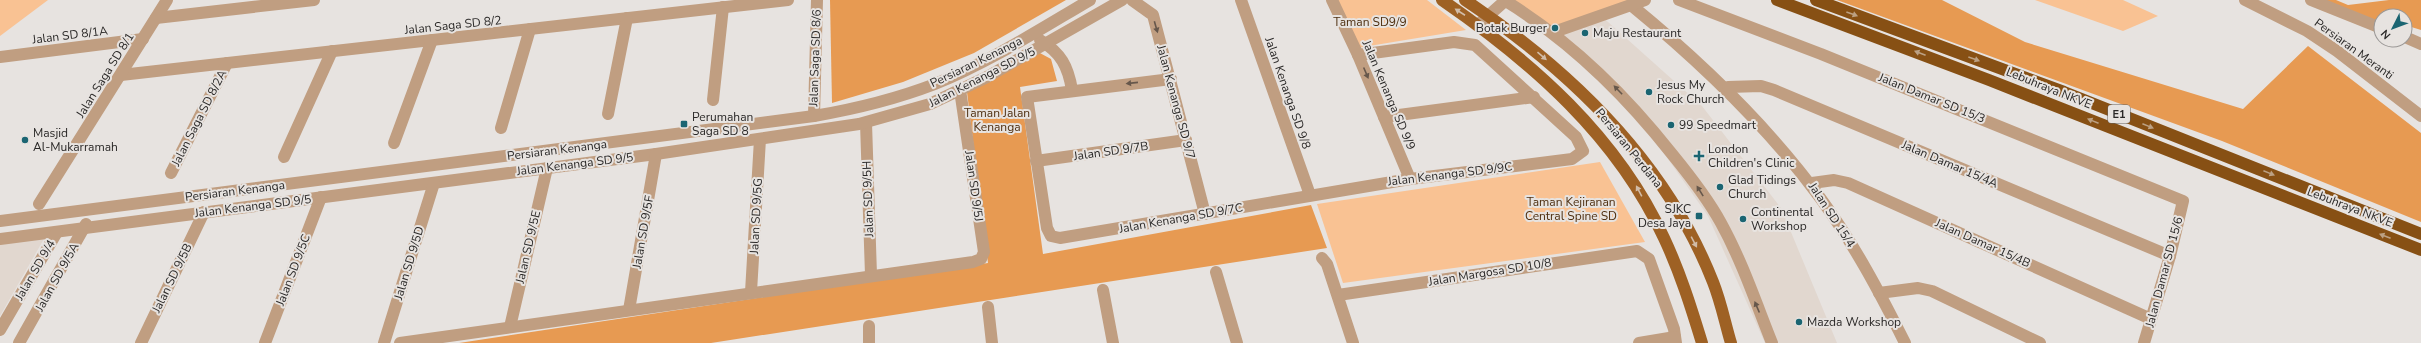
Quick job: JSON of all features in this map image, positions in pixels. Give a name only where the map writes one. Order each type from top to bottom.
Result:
[{"type":"highway","name":"Lebuhraya NKVE","points":[[1777,0],[1989,80],[2421,250]]},
{"type":"highway","name":"Lebuhraya NKVE","points":[[1816,0],[2064,92],[2421,234]]},
{"type":"main road","name":"Persiaran Perdana","points":[[1442,0],[1479,24],[1544,78],[1593,127],[1632,178],[1672,252],[1692,302],[1702,343]]},
{"type":"main road","name":"Persiaran Perdana","points":[[1465,0],[1527,42],[1564,75],[1611,123],[1657,180],[1696,246],[1713,282],[1731,343]]},
{"type":"main road","points":[[1593,127],[1611,123]]},
{"type":"street","name":"Jalan Saga SD 8/1","points":[[39,204],[167,0]]},
{"type":"street","points":[[156,18],[314,0]]},
{"type":"street","name":"Jalan Saga SD 8/2","points":[[121,75],[788,0]]},
{"type":"street","name":"Jalan Saga SD 8/6","points":[[814,116],[817,0]]},
{"type":"street","name":"Persiaran Kenanga","points":[[0,221],[814,116],[852,109],[899,97],[935,84],[970,68],[1031,35],[1090,0]]},
{"type":"street","name":"Jalan Kenanga SD 9/5","points":[[0,239],[656,154],[866,123],[930,104],[960,90],[1047,44],[1122,0]]},
{"type":"street","name":"Jalan Kenanga SD 9/7","points":[[1132,0],[1153,15],[1171,79],[1205,214]]},
{"type":"street","name":"Jalan Kenanga SD 9/8","points":[[1241,0],[1310,194]]},
{"type":"street","name":"Jalan Kenanga SD 9/9","points":[[1332,0],[1358,55],[1410,179]]},
{"type":"street","points":[[1479,24],[1505,0],[1554,32],[1605,77],[1646,120],[1695,182],[1726,233],[1772,343]]},
{"type":"street","points":[[1554,32],[1645,0]]},
{"type":"street","name":"Jalan Damar SD 15/3","points":[[1679,0],[1821,54],[2183,200]]},
{"type":"street","name":"Persiaran Meranti","points":[[2245,0],[2301,28],[2337,51],[2421,116]]},
{"type":"street","points":[[2311,0],[2373,25]]},
{"type":"street","name":"Jalan SD 15/4","points":[[1631,5],[1681,44],[1728,87],[1770,132],[1812,183],[1847,238],[1879,293],[1905,343]]},
{"type":"street","points":[[713,100],[723,7]]},
{"type":"street","points":[[608,114],[627,18]]},
{"type":"street","points":[[501,128],[530,29]]},
{"type":"street","points":[[1031,35],[1047,44],[1067,62],[1072,90]]},
{"type":"street","name":"Jalan SD 8/1A","points":[[0,57],[143,39]]},
{"type":"street","points":[[394,143],[432,40]]},
{"type":"street","points":[[1358,55],[1454,42],[1469,42],[1480,48],[1534,96]]},
{"type":"street","points":[[284,157],[332,51]]},
{"type":"street","name":"Jalan Saga SD 8/2A","points":[[171,173],[227,63]]},
{"type":"street","points":[[1036,161],[1026,99],[1033,95],[1171,79]]},
{"type":"street","name":"Jalan Damar 15/4A","points":[[1728,87],[1760,86],[1774,90],[2170,256]]},
{"type":"street","name":"Jalan SD 9/5J","points":[[870,275],[973,262],[981,259],[984,252],[960,90]]},
{"type":"street","points":[[1384,117],[1534,96]]},
{"type":"street","name":"Jalan Kenanga SD 9/9C","points":[[1310,194],[1410,179],[1572,159],[1581,154],[1582,147],[1576,137],[1534,96]]},
{"type":"street","name":"Jalan SD 9/5H","points":[[866,123],[870,275]]},
{"type":"street","name":"Jalan SD 9/5G","points":[[751,292],[760,139]]},
{"type":"street","name":"Jalan SD 9/7B","points":[[1036,161],[1186,140]]},
{"type":"street","name":"Jalan SD 9/5F","points":[[629,310],[656,154]]},
{"type":"street","name":"Jalan Kenanga SD 9/7C","points":[[1036,161],[1048,232],[1051,236],[1060,238],[1205,214],[1310,194]]},
{"type":"street","name":"Jalan SD 9/5E","points":[[510,327],[547,168]]},
{"type":"street","name":"Jalan Damar 15/4B","points":[[1812,183],[1834,180],[1848,183],[2151,318]]},
{"type":"street","name":"Jalan SD 9/5D","points":[[384,343],[434,182]]},
{"type":"street","name":"Jalan SD 9/5C","points":[[265,343],[321,197]]},
{"type":"street","name":"Jalan Damar SD 15/6","points":[[2144,343],[2170,256],[2183,200]]},
{"type":"street","points":[[0,221],[39,204],[46,211],[56,214]]},
{"type":"street","name":"Jalan SD 9/5A","points":[[19,343],[94,210]]},
{"type":"street","name":"Jalan SD 9/5B","points":[[141,343],[204,212]]},
{"type":"street","name":"Jalan SD 9/4","points":[[0,330],[57,232]]},
{"type":"street","name":"Jalan Margosa SD 10/8","points":[[1338,295],[1632,251],[1642,253],[1649,260],[1674,329],[1675,340]]},
{"type":"street","points":[[1322,258],[1327,264],[1353,343]]},
{"type":"street","points":[[1216,272],[1237,343]]},
{"type":"street","points":[[400,343],[870,275]]},
{"type":"street","points":[[1879,293],[1918,288],[1932,291],[2040,343]]},
{"type":"street","points":[[1103,290],[1113,343]]},
{"type":"street","points":[[988,307],[992,343]]},
{"type":"street","points":[[869,326],[869,343]]},
{"type":"street","points":[[1639,343],[1675,340]]},
{"type":"shaded area","points":[[1598,13],[1702,106],[1781,208],[1837,343],[1765,343],[1708,216],[1642,122],[1547,33]]},
{"type":"shaded area","points":[[45,237],[0,316],[0,243]]},
{"type":"green space","points":[[0,0],[48,0],[0,36]]},
{"type":"green space","points":[[830,0],[1066,0],[974,53],[903,82],[832,103]]},
{"type":"green space","name":"Taman SD9/9","points":[[1335,0],[1427,0],[1466,30],[1357,48]]},
{"type":"green space","points":[[1511,0],[1637,0],[1555,29]]},
{"type":"green space","points":[[1837,0],[1942,0],[2025,42],[2243,109],[2308,46],[2421,133],[2421,222],[2222,141]]},
{"type":"green space","points":[[2035,0],[2123,0],[2158,16],[2123,31]]},
{"type":"green space","points":[[2319,0],[2336,0],[2348,5],[2389,0],[2421,0],[2421,30],[2413,28],[2413,8],[2373,8],[2372,21]]},
{"type":"green space","name":"Taman Jalan Kenanga","points":[[1038,52],[1051,59],[1057,81],[1020,87],[1043,254],[1311,205],[1327,248],[711,343],[459,343],[988,263],[967,92]]},
{"type":"green space","name":"Taman Kejiranan Central Spine SD","points":[[1600,162],[1645,242],[1343,283],[1317,204]]},
{"type":"place","name":"Botak Burger","points":[[1555,28]]},
{"type":"place","name":"Maju Restaurant","points":[[1585,33]]},
{"type":"place","name":"Jesus My Rock Church","points":[[1649,92]]},
{"type":"place","name":"Perumahan Saga SD 8","points":[[684,124]]},
{"type":"place","name":"99 Speedmart","points":[[1671,125]]},
{"type":"place","name":"Masjid Al-Mukarramah","points":[[25,140]]},
{"type":"place","name":"London Children's Clinic","points":[[1699,156]]},
{"type":"place","name":"Glad Tidings Church","points":[[1720,187]]},
{"type":"place","name":"SJKC Desa Jaya","points":[[1699,216]]},
{"type":"place","name":"Continental Workshop","points":[[1743,219]]},
{"type":"place","name":"Mazda Workshop","points":[[1799,322]]}]
